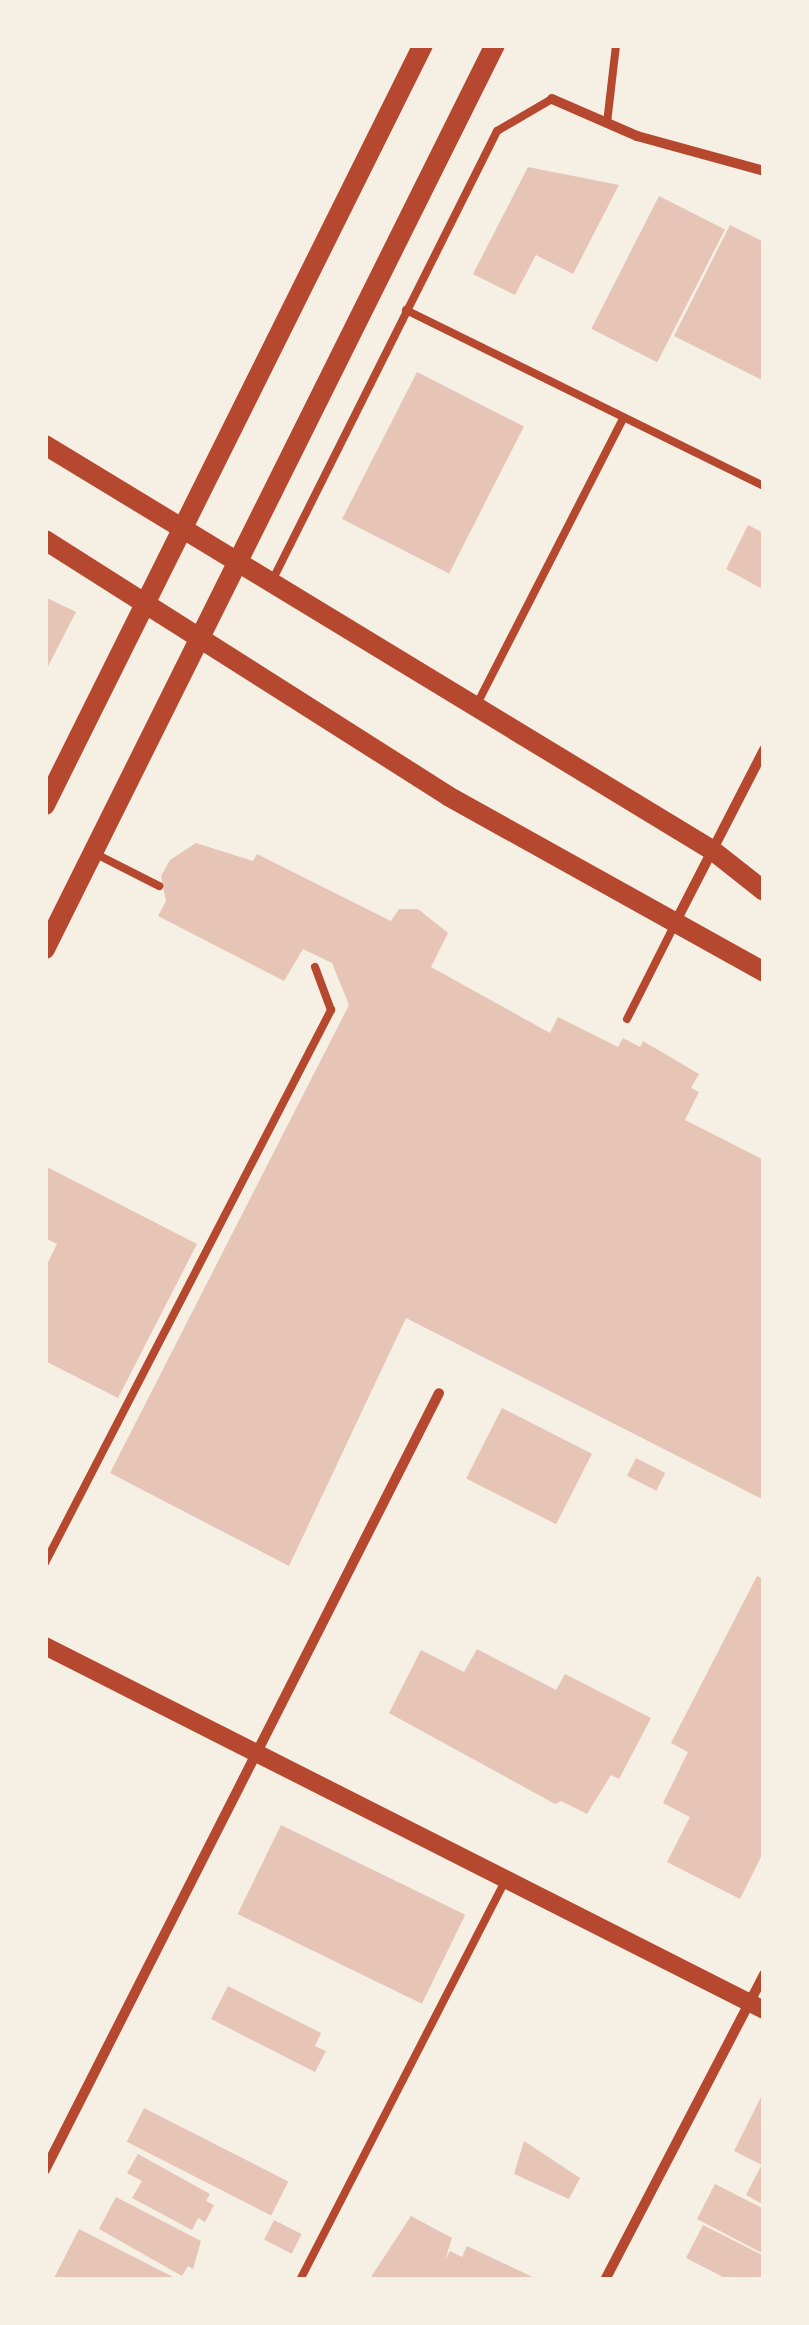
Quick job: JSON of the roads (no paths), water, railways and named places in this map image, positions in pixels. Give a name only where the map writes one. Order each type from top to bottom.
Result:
[{"type":"main road","points":[[45,805],[423,45]]},
{"type":"main road","points":[[45,950],[495,45]]},
{"type":"main road","points":[[45,445],[270,586],[712,850],[764,891]]},
{"type":"main road","points":[[45,540],[448,796],[764,972]]},
{"type":"street","points":[[552,99],[607,123],[764,171]]},
{"type":"street","points":[[675,924],[764,750]]},
{"type":"street","points":[[45,2170],[440,1393]]},
{"type":"street","points":[[45,1646],[757,2006]]},
{"type":"street","points":[[605,2280],[757,2006],[764,1974]]},
{"type":"lane","points":[[607,123],[616,45]]},
{"type":"lane","points":[[270,586],[497,131],[552,99]]},
{"type":"lane","points":[[406,310],[764,486]]},
{"type":"lane","points":[[475,708],[624,417]]},
{"type":"lane","points":[[94,852],[159,886]]},
{"type":"lane","points":[[627,1019],[675,924]]},
{"type":"lane","points":[[45,1563],[331,1010],[315,966]]},
{"type":"lane","points":[[300,2280],[506,1880]]}]
